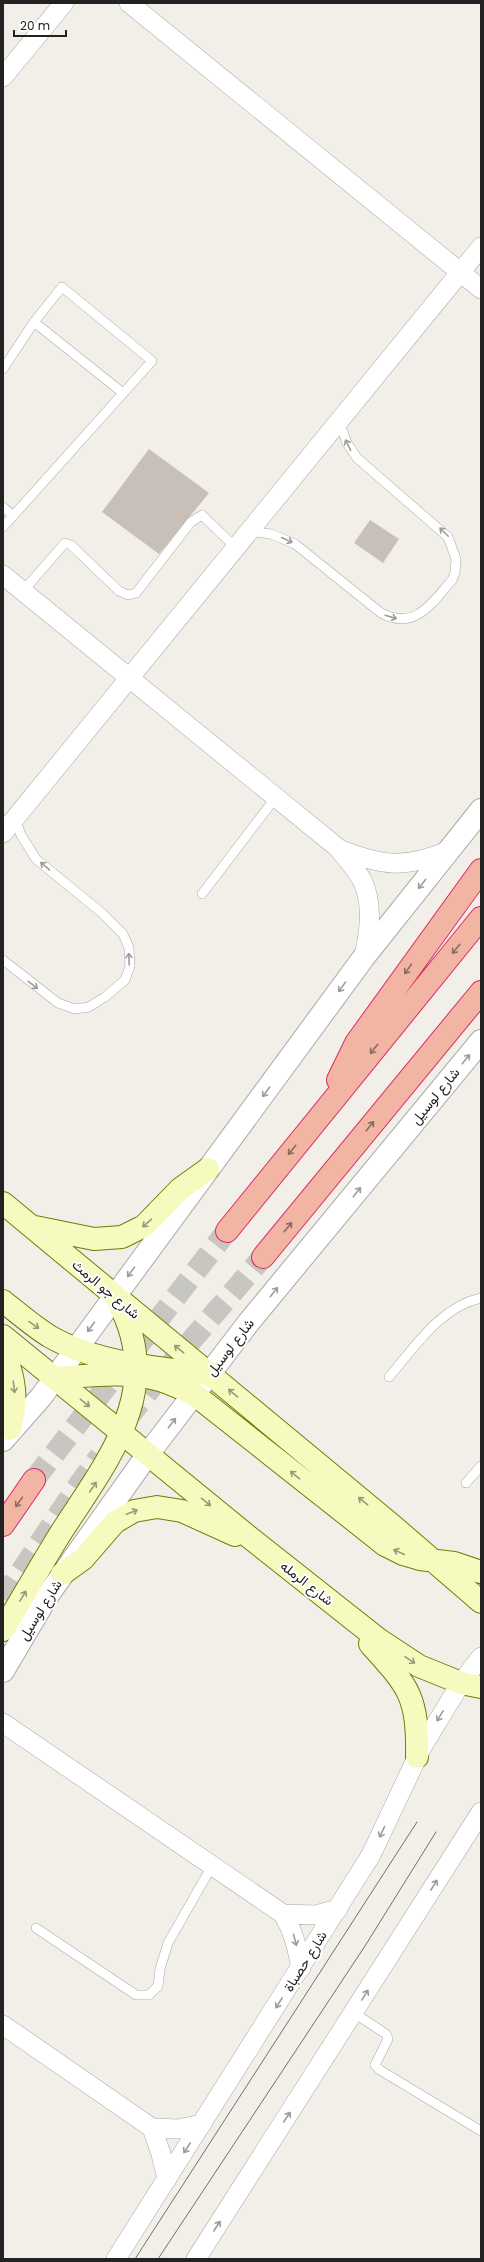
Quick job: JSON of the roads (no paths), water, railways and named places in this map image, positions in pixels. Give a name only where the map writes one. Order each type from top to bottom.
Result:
[{"type":"highway","points":[[327,1106],[341,1072],[356,1043],[481,870]]},
{"type":"highway","points":[[227,1231],[481,918]]},
{"type":"highway","points":[[263,1257],[481,992]]},
{"type":"highway","points":[[3,1525],[34,1480]]},
{"type":"main road","points":[[29,1225],[94,1239],[122,1236],[144,1226],[180,1189],[208,1169]]},
{"type":"main road","name":"شارع جو الرمث","points":[[3,1204],[209,1374]]},
{"type":"main road","points":[[3,1630],[62,1531],[97,1480],[122,1433],[132,1406],[136,1370],[130,1328],[114,1296]]},
{"type":"main road","points":[[3,1301],[50,1336],[194,1394],[241,1430],[372,1537],[403,1554],[437,1562],[454,1563],[481,1572]]},
{"type":"main road","points":[[3,1336],[148,1454]]},
{"type":"main road","points":[[3,1350],[9,1363],[14,1386],[16,1410],[7,1434]]},
{"type":"main road","points":[[55,1378],[102,1375],[136,1370],[209,1374],[437,1562],[481,1602]]},
{"type":"main road","name":"شارع الرمله","points":[[148,1454],[355,1621],[419,1666],[471,1685]]},
{"type":"main road","points":[[62,1574],[83,1559],[115,1522],[134,1511],[157,1508],[182,1511],[231,1534],[249,1537]]},
{"type":"main road","points":[[355,1621],[366,1640],[391,1666],[408,1691],[415,1713],[417,1757]]},
{"type":"street","points":[[3,77],[64,3]]},
{"type":"street","points":[[129,3],[481,289]]},
{"type":"street","points":[[3,833],[481,247]]},
{"type":"street","points":[[3,575],[338,848],[357,872],[366,890],[369,932],[364,957]]},
{"type":"street","points":[[7,1434],[41,1397],[364,957],[481,810]]},
{"type":"street","points":[[338,848],[369,861],[395,864],[419,861],[448,851]]},
{"type":"street","name":"شارع لوسيل","points":[[3,1671],[62,1574],[148,1454],[249,1322],[481,1041]]},
{"type":"street","name":"شارع حصباة","points":[[116,2259],[372,1855],[417,1757],[471,1685],[481,1657]]},
{"type":"street","points":[[3,1723],[283,1914],[292,1928],[301,1968]]},
{"type":"street","points":[[196,2259],[481,1812]]},
{"type":"street","points":[[283,1914],[316,1915],[338,1909]]},
{"type":"street","points":[[3,2025],[152,2128],[178,2129],[202,2124]]},
{"type":"street","points":[[152,2128],[161,2154],[167,2179]]},
{"type":"lane","points":[[3,369],[34,322],[62,287],[152,361],[3,528]]},
{"type":"lane","points":[[34,322],[123,393]]},
{"type":"lane","points":[[249,531],[271,534],[295,544],[381,613],[390,618],[407,619],[421,614],[452,580],[455,573],[456,559],[448,537],[357,458],[347,443],[339,421]]},
{"type":"lane","points":[[3,507],[14,516]]},
{"type":"lane","points":[[23,591],[65,543],[71,546],[119,591],[128,595],[136,593],[191,522],[202,515],[236,548]]},
{"type":"lane","points":[[202,894],[276,798]]},
{"type":"lane","points":[[3,960],[51,998],[67,1008],[74,1009],[89,1007],[105,998],[125,980],[130,966],[129,948],[123,934],[102,913],[36,859],[21,835],[15,818]]},
{"type":"lane","points":[[389,1377],[445,1314],[466,1301],[481,1298]]},
{"type":"lane","points":[[466,1483],[481,1466]]},
{"type":"lane","points":[[36,1928],[136,1994],[149,1995],[158,1986],[160,1969],[168,1943],[212,1866]]},
{"type":"lane","points":[[354,2013],[386,2034],[388,2039],[375,2065],[380,2070],[481,2131]]},
{"type":"tunnel","points":[[34,1480],[227,1231]]},
{"type":"tunnel","points":[[126,1420],[154,1384],[263,1257]]},
{"type":"tunnel","points":[[3,1599],[71,1496],[100,1456]]},
{"type":"tram line","points":[[135,2259],[417,1822]]},
{"type":"tram line","points":[[158,2259],[365,1946],[436,1832]]}]
